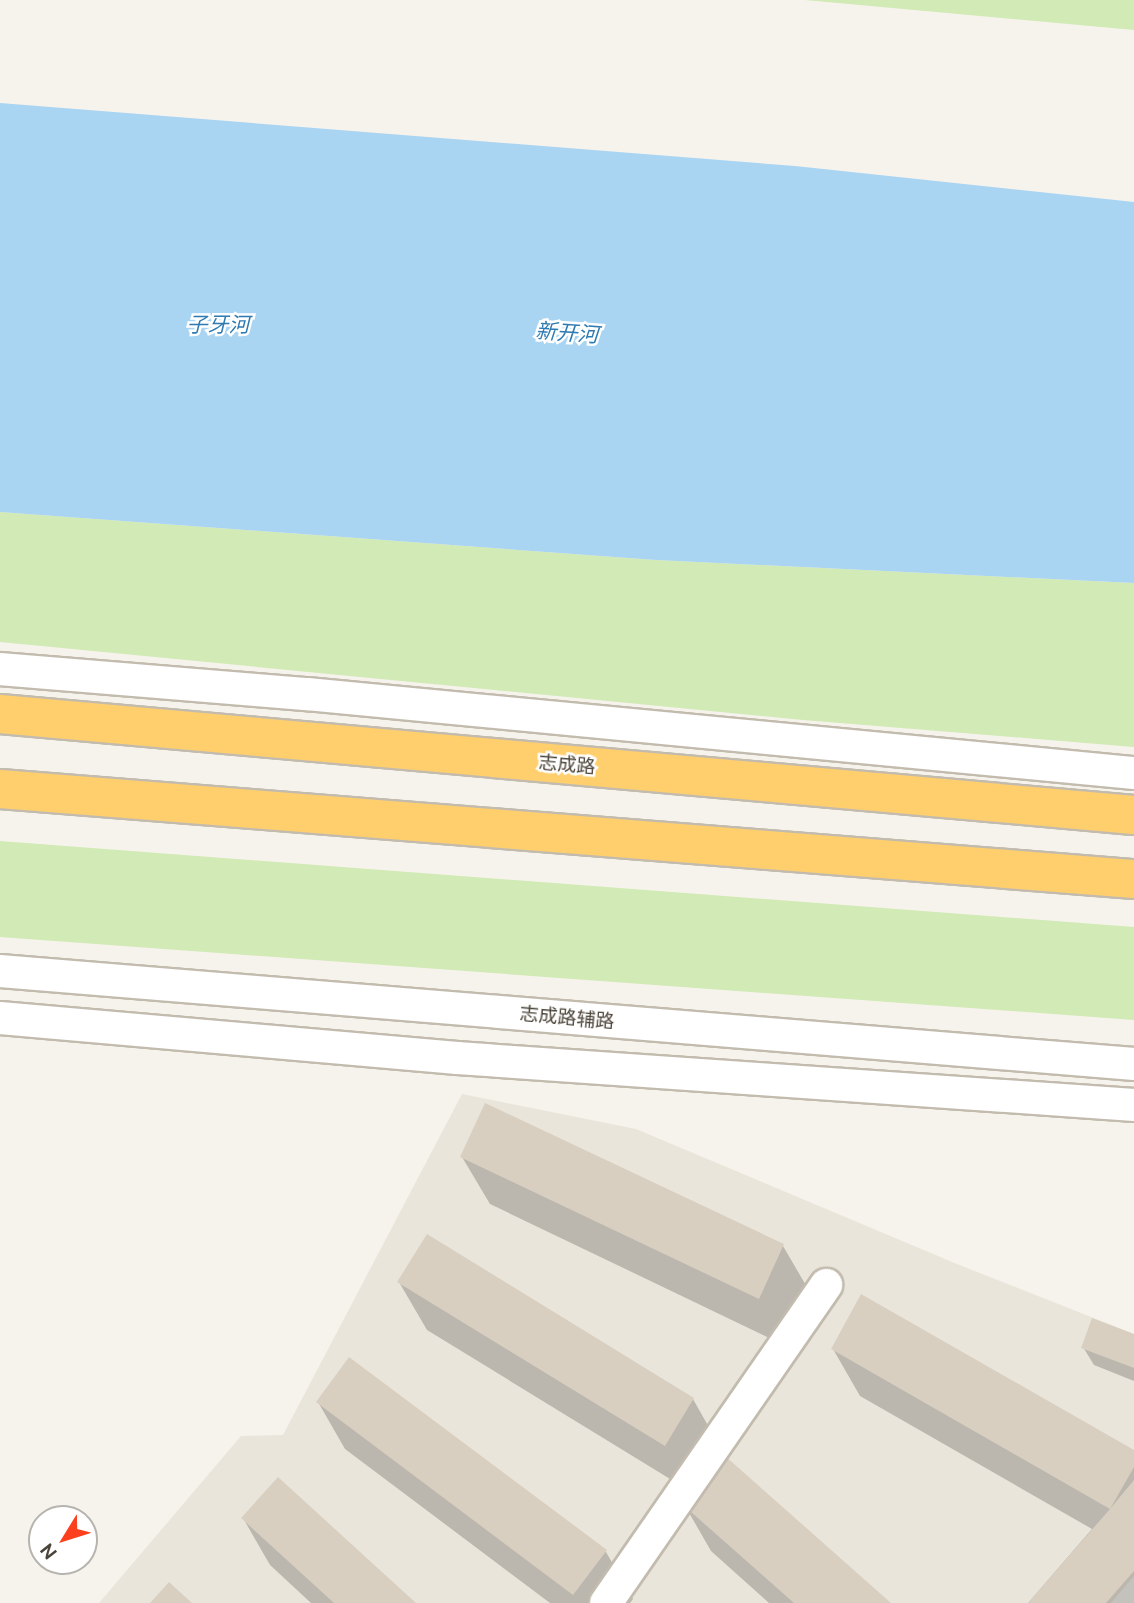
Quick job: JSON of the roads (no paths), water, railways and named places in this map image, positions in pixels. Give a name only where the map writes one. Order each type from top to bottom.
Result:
[{"type":"highway","name":"志成路","points":[[0,714],[1134,815]]},
{"type":"highway","points":[[0,789],[1134,879]]},
{"type":"street","points":[[0,669],[321,695],[1134,773]]},
{"type":"street","name":"志成路辅路","points":[[0,971],[1134,1064]]},
{"type":"street","points":[[0,1018],[457,1058],[1134,1105]]},
{"type":"street","points":[[606,1603],[826,1285]]},
{"type":"water","name":"子牙河","points":[[0,103],[795,166],[1134,202],[1134,583],[656,560],[0,512]]},
{"type":"water label","name":"新开河","points":[[567,332]]}]
